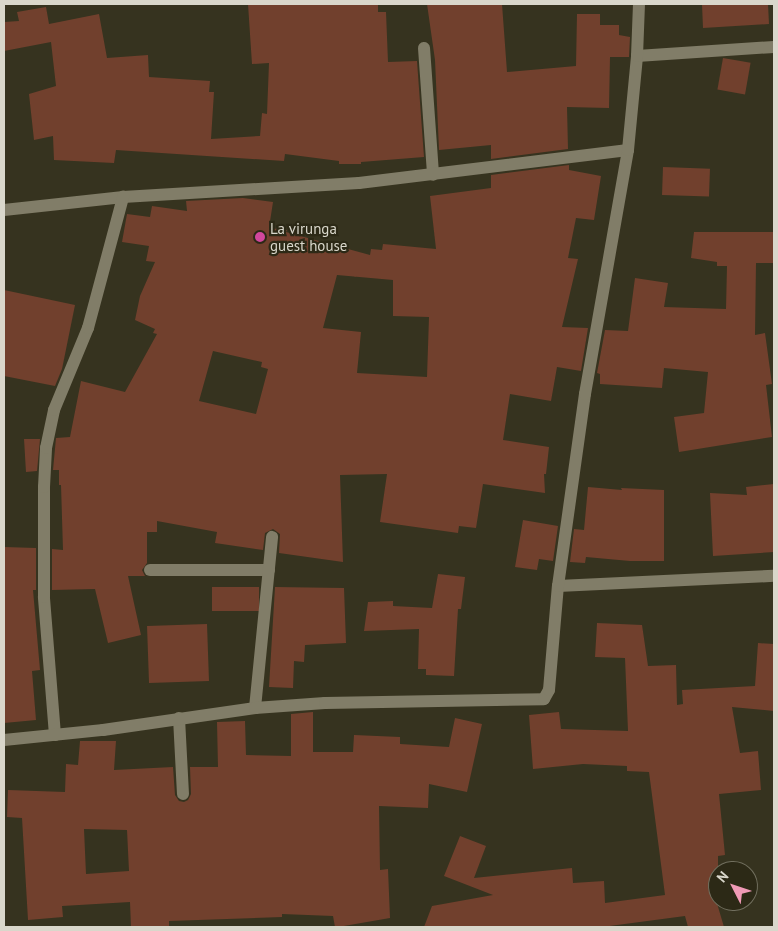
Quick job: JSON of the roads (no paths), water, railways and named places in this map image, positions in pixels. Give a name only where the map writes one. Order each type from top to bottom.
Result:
[{"type":"street","points":[[4,740],[255,708],[325,703],[544,699],[549,690],[558,586],[585,394],[628,150],[638,56],[639,4]]},
{"type":"street","points":[[638,56],[774,47]]},
{"type":"street","points":[[424,48],[433,175]]},
{"type":"street","points":[[4,210],[123,197],[359,183],[628,150]]},
{"type":"street","points":[[55,735],[44,597],[46,448],[54,410],[88,328],[123,197]]},
{"type":"street","points":[[255,708],[272,537]]},
{"type":"street","points":[[150,570],[269,570]]},
{"type":"street","points":[[558,586],[774,576]]},
{"type":"street","points":[[179,718],[182,794]]},
{"type":"place","name":"La virunga guest house","points":[[260,237]]}]
